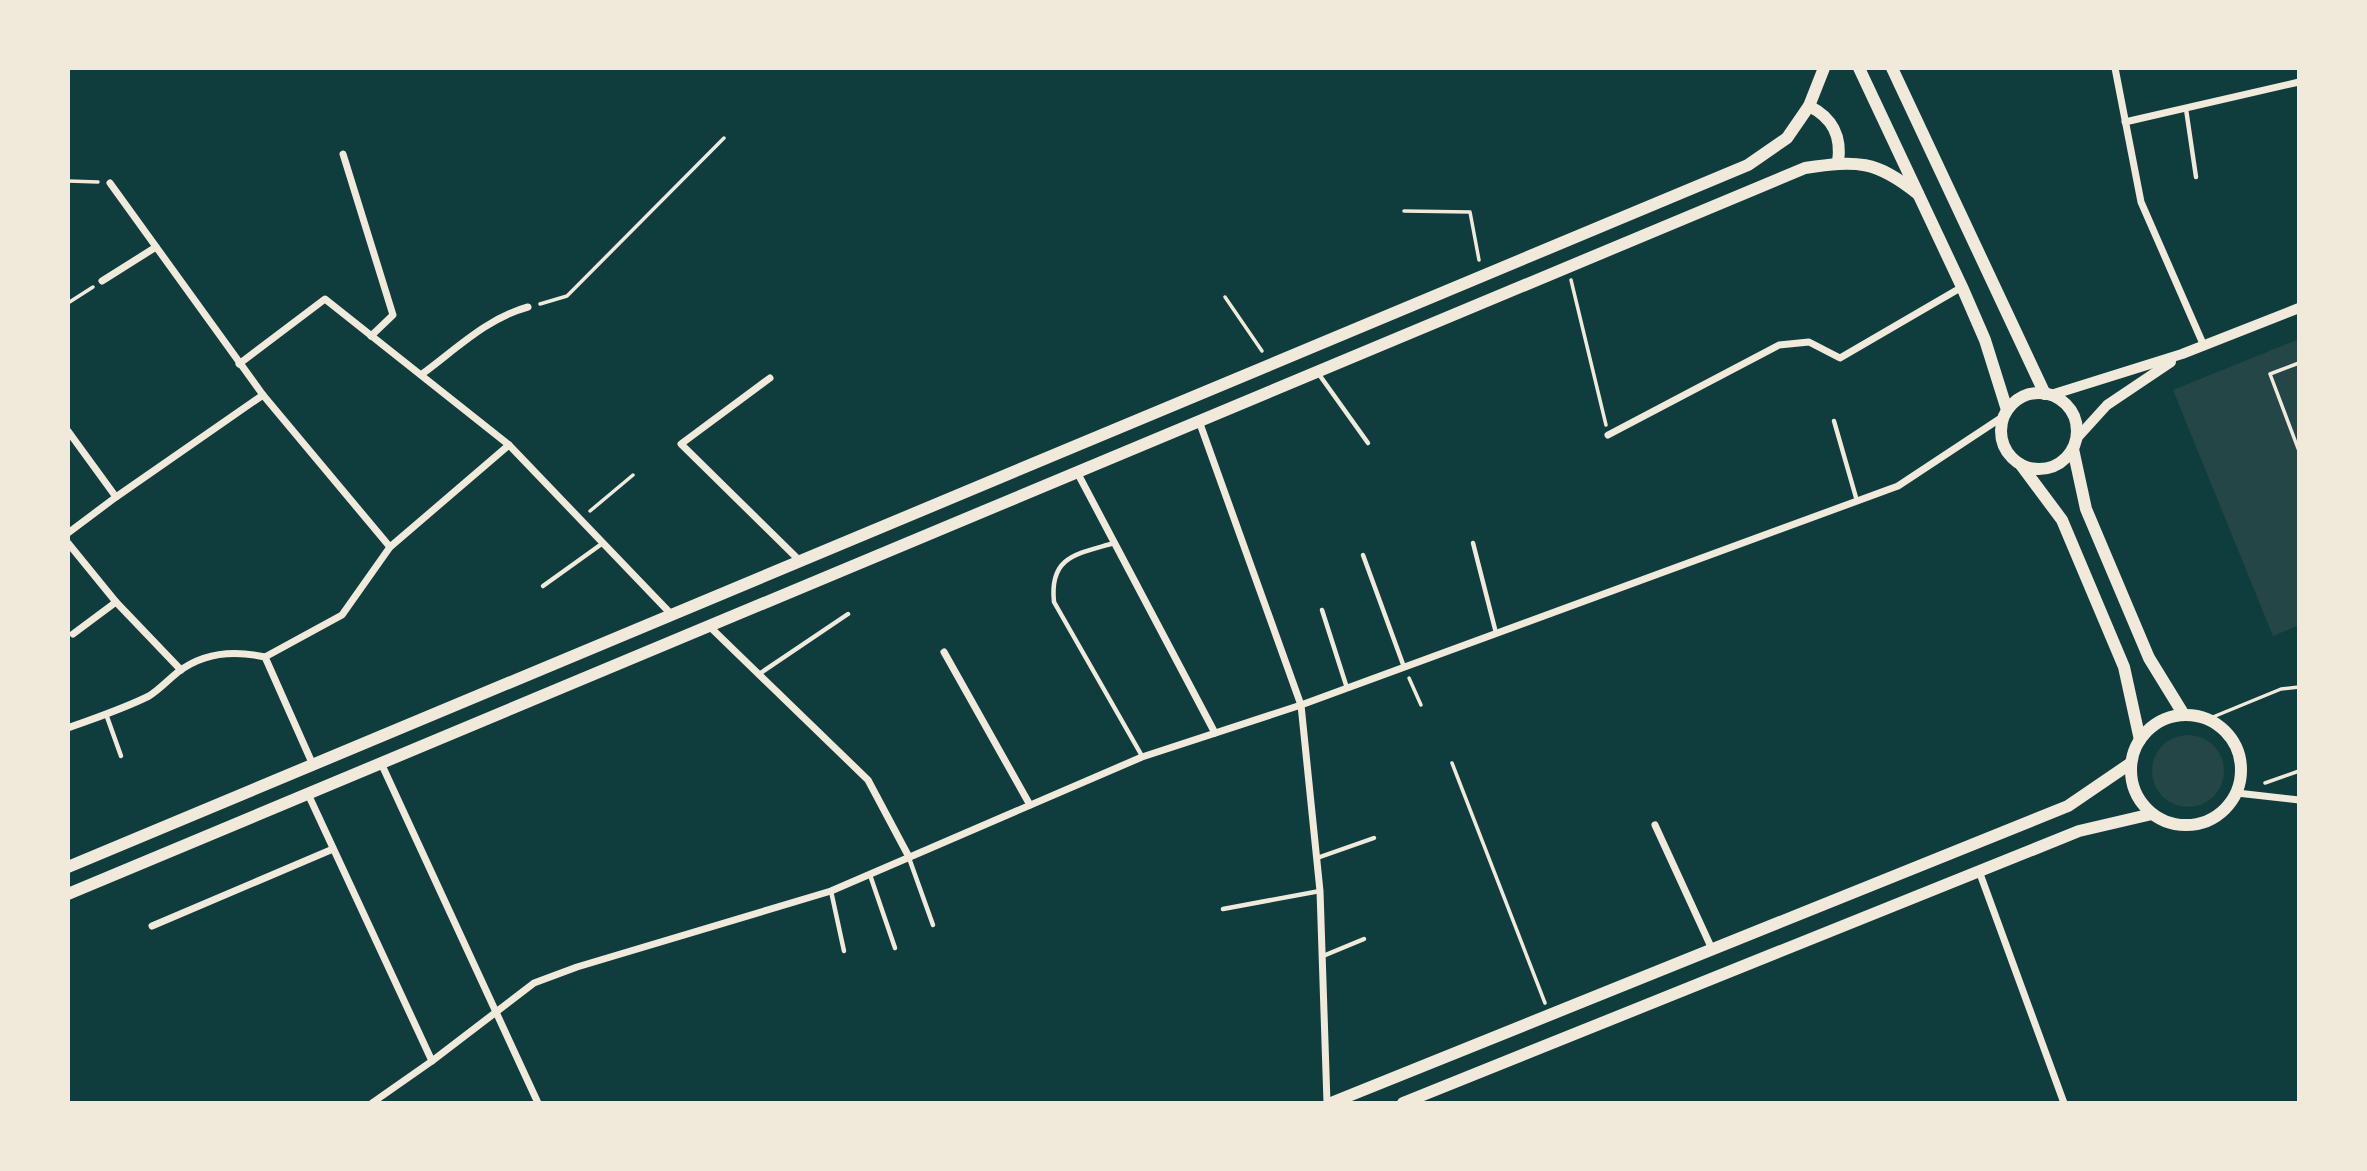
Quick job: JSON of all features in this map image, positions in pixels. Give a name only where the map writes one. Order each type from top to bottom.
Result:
[{"type":"main road","points":[[68,867],[1748,165],[1787,138],[1809,106],[1824,68]]},
{"type":"main road","points":[[1858,68],[1985,340],[2006,413]]},
{"type":"main road","points":[[1892,68],[2048,395]]},
{"type":"main road","points":[[1809,106],[1832,123],[1838,135],[1838,163]]},
{"type":"main road","points":[[68,894],[1805,168],[1838,163],[1868,165],[1895,176],[1918,194]]},
{"type":"main road","points":[[2140,740],[2124,667],[2062,520],[2004,448],[2001,437],[2006,413],[2014,402],[2034,394],[2048,395],[2061,400],[2075,416],[2075,444],[2086,509],[2149,658],[2184,715]]},
{"type":"main road","points":[[1190,398],[1199,421]]},
{"type":"main road","points":[[2021,466],[2045,469],[2056,466],[2066,459],[2075,444]]},
{"type":"main road","points":[[2184,715],[2208,719],[2223,728],[2234,742],[2241,759],[2242,776],[2237,793],[2219,815],[2199,824],[2178,825],[2164,821],[2152,814],[2139,800],[2132,782],[2131,763],[2140,740],[2151,727],[2167,718],[2184,715]]},
{"type":"main road","points":[[1329,1103],[2068,806],[2131,763]]},
{"type":"main road","points":[[1404,1103],[2079,831],[2152,814]]},
{"type":"street","points":[[2115,68],[2141,202],[2204,346]]},
{"type":"street","points":[[2125,121],[2299,82]]},
{"type":"street","points":[[344,154],[393,315],[372,336]]},
{"type":"street","points":[[110,183],[239,364],[390,547]]},
{"type":"street","points":[[102,281],[156,247]]},
{"type":"street","points":[[1608,435],[1779,345],[1809,342],[1840,358],[1962,287]]},
{"type":"street","points":[[239,364],[325,299],[509,445],[672,615]]},
{"type":"street","points":[[422,374],[496,319],[528,307]]},
{"type":"street","points":[[2048,395],[2182,354],[2299,307]]},
{"type":"street","points":[[2075,444],[2107,405],[2182,354]]},
{"type":"street","points":[[770,379],[681,444],[800,561]]},
{"type":"street","points":[[68,533],[116,496],[263,395]]},
{"type":"street","points":[[372,1103],[534,983],[831,891],[1142,757],[1301,705],[1898,486],[2006,413]]},
{"type":"street","points":[[1199,421],[1301,705],[1320,891],[1329,1103]]},
{"type":"street","points":[[68,431],[116,496]]},
{"type":"street","points":[[68,728],[151,695],[181,670],[206,657],[248,653],[265,657],[342,615],[390,547],[509,445]]},
{"type":"street","points":[[1077,472],[1215,733]]},
{"type":"street","points":[[68,543],[116,602],[181,670]]},
{"type":"street","points":[[73,634],[116,602]]},
{"type":"street","points":[[709,626],[868,780],[909,857]]},
{"type":"street","points":[[943,652],[1030,805]]},
{"type":"street","points":[[265,657],[313,765]]},
{"type":"street","points":[[381,763],[538,1103]]},
{"type":"street","points":[[2237,793],[2299,800]]},
{"type":"street","points":[[308,794],[432,1061]]},
{"type":"street","points":[[1655,825],[1712,949]]},
{"type":"street","points":[[152,926],[333,849]]},
{"type":"street","points":[[1979,871],[2064,1103]]},
{"type":"lane","points":[[2186,108],[2196,177]]},
{"type":"lane","points":[[1318,372],[1368,443]]},
{"type":"lane","points":[[1834,421],[1857,501]]},
{"type":"lane","points":[[542,586],[603,543]]},
{"type":"lane","points":[[1114,543],[1076,554],[1062,564],[1052,585],[1054,603],[1142,757]]},
{"type":"lane","points":[[1473,543],[1496,633]]},
{"type":"lane","points":[[1363,555],[1404,667]]},
{"type":"lane","points":[[1322,610],[1347,688]]},
{"type":"lane","points":[[759,674],[848,614]]},
{"type":"lane","points":[[106,714],[121,756]]},
{"type":"lane","points":[[1316,858],[1374,838]]},
{"type":"lane","points":[[909,857],[933,925]]},
{"type":"lane","points":[[870,874],[895,948]]},
{"type":"lane","points":[[831,891],[844,951]]},
{"type":"lane","points":[[1223,909],[1320,891]]},
{"type":"lane","points":[[1322,956],[1364,939]]},
{"type":"path","points":[[528,307],[566,296],[724,138]]},
{"type":"path","points":[[68,181],[110,183]]},
{"type":"path","points":[[1404,211],[1470,212],[1482,276]]},
{"type":"path","points":[[1568,267],[1608,435]]},
{"type":"path","points":[[68,303],[102,281]]},
{"type":"path","points":[[1225,297],[1271,365]]},
{"type":"path","points":[[2299,363],[2270,374],[2299,452]]},
{"type":"path","points":[[580,519],[633,475]]},
{"type":"path","points":[[1404,667],[1420,705]]},
{"type":"path","points":[[2208,719],[2281,689],[2299,687]]},
{"type":"path","points":[[1452,762],[1549,1015]]},
{"type":"shaded area","points":[[2299,339],[2299,625],[2273,636],[2173,390]]},
{"type":"shaded area","points":[[2188,735],[2208,741],[2218,751],[2224,771],[2218,791],[2208,801],[2188,807],[2168,801],[2158,791],[2152,771],[2158,751],[2168,741]]}]
